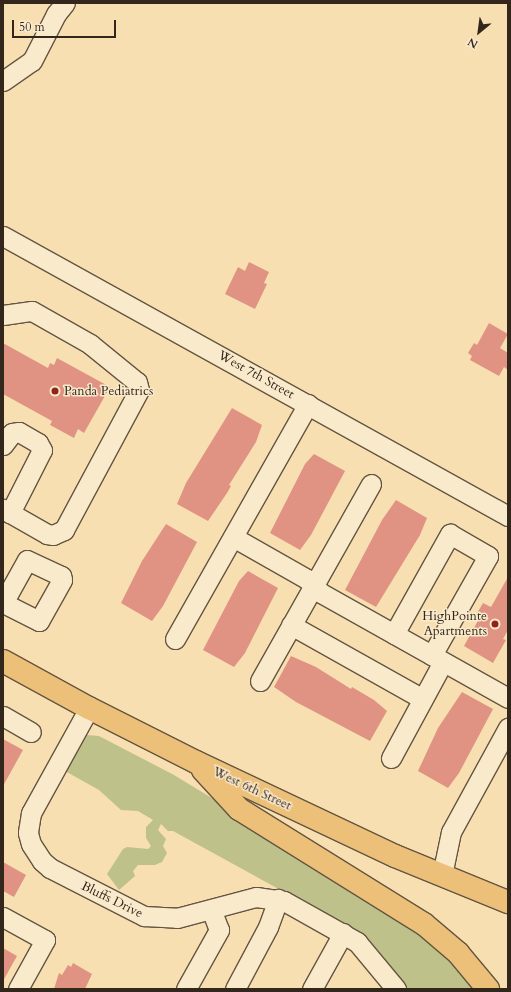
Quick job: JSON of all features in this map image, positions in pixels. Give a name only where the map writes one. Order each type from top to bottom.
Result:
[{"type":"highway","name":"West 6th Street","points":[[3,661],[89,708],[196,762],[352,836],[508,902]]},
{"type":"highway","points":[[196,762],[239,809],[424,924],[458,953],[488,989]]},
{"type":"street","points":[[3,81],[32,61],[56,14],[65,3]]},
{"type":"street","name":"West 7th Street","points":[[3,236],[508,516]]},
{"type":"street","points":[[3,315],[32,312],[90,344],[137,382],[139,390],[64,530],[53,535],[47,534],[6,511],[42,450],[38,443],[19,432],[12,433],[3,445]]},
{"type":"street","points":[[175,639],[308,404]]},
{"type":"street","points":[[260,681],[371,484]]},
{"type":"street","points":[[391,758],[423,698],[437,659],[488,556],[450,534],[394,634]]},
{"type":"street","points":[[233,537],[307,579],[321,593],[508,698]]},
{"type":"street","points":[[291,625],[423,698]]},
{"type":"street","name":"Bluffs Drive","points":[[89,708],[31,813],[28,833],[36,854],[50,868],[144,916],[177,918],[256,897],[278,899],[343,933],[366,951],[396,989]]},
{"type":"street","points":[[3,716],[31,732]]},
{"type":"street","points":[[442,875],[451,832],[508,728]]},
{"type":"street","points":[[235,989],[268,927],[278,899]]},
{"type":"street","points":[[186,989],[218,930],[211,910]]},
{"type":"street","points":[[3,917],[45,940],[18,989]]},
{"type":"street","points":[[312,989],[343,933]]},
{"type":"green space","points":[[87,735],[99,736],[174,775],[382,902],[441,951],[476,989],[406,989],[371,945],[346,926],[173,831],[168,831],[161,824],[158,830],[166,839],[163,846],[167,853],[162,862],[155,865],[138,865],[133,871],[135,876],[119,890],[107,874],[123,849],[127,847],[148,849],[151,846],[146,838],[146,827],[153,820],[138,811],[121,810],[99,790],[65,771]]},
{"type":"building","points":[[249,262],[269,272],[264,283],[267,284],[255,309],[225,294],[238,267],[245,271]]},
{"type":"building","points":[[489,323],[508,334],[500,348],[508,353],[508,370],[504,367],[499,376],[470,360],[472,356],[468,353],[474,343],[477,345]]},
{"type":"building","name":"Panda Pediatrics","points":[[3,343],[48,368],[50,363],[54,365],[57,358],[110,387],[84,433],[78,429],[74,438],[50,425],[52,421],[3,394]]},
{"type":"building","points":[[232,408],[262,425],[256,442],[229,485],[231,486],[227,493],[208,521],[177,504],[186,483]]},
{"type":"building","points":[[314,454],[345,471],[311,535],[300,550],[270,533],[305,464]]},
{"type":"building","points":[[396,500],[427,518],[420,535],[376,607],[345,590],[382,520]]},
{"type":"building","points":[[166,524],[197,542],[163,606],[152,621],[121,603],[142,561]]},
{"type":"building","points":[[248,571],[278,588],[245,653],[234,667],[203,650],[239,581]]},
{"type":"building","name":"HighPointe Apartments","points":[[508,577],[508,630],[503,639],[506,640],[493,663],[464,646],[480,617],[476,615],[483,603],[491,607]]},
{"type":"building","points":[[291,656],[316,667],[351,689],[352,687],[374,700],[387,711],[370,741],[296,702],[274,687]]},
{"type":"building","points":[[462,692],[493,709],[459,773],[448,788],[418,771],[438,728]]},
{"type":"building","points":[[3,739],[23,750],[3,786]]},
{"type":"building","points":[[3,862],[26,875],[14,897],[3,891]]},
{"type":"building","points":[[3,948],[17,956],[3,981]]},
{"type":"building","points":[[73,963],[92,974],[85,989],[54,989],[59,973],[62,975],[68,965],[71,967]]},
{"type":"place","name":"Panda Pediatrics","points":[[55,391]]},
{"type":"place","name":"HighPointe Apartments","points":[[495,624]]}]
